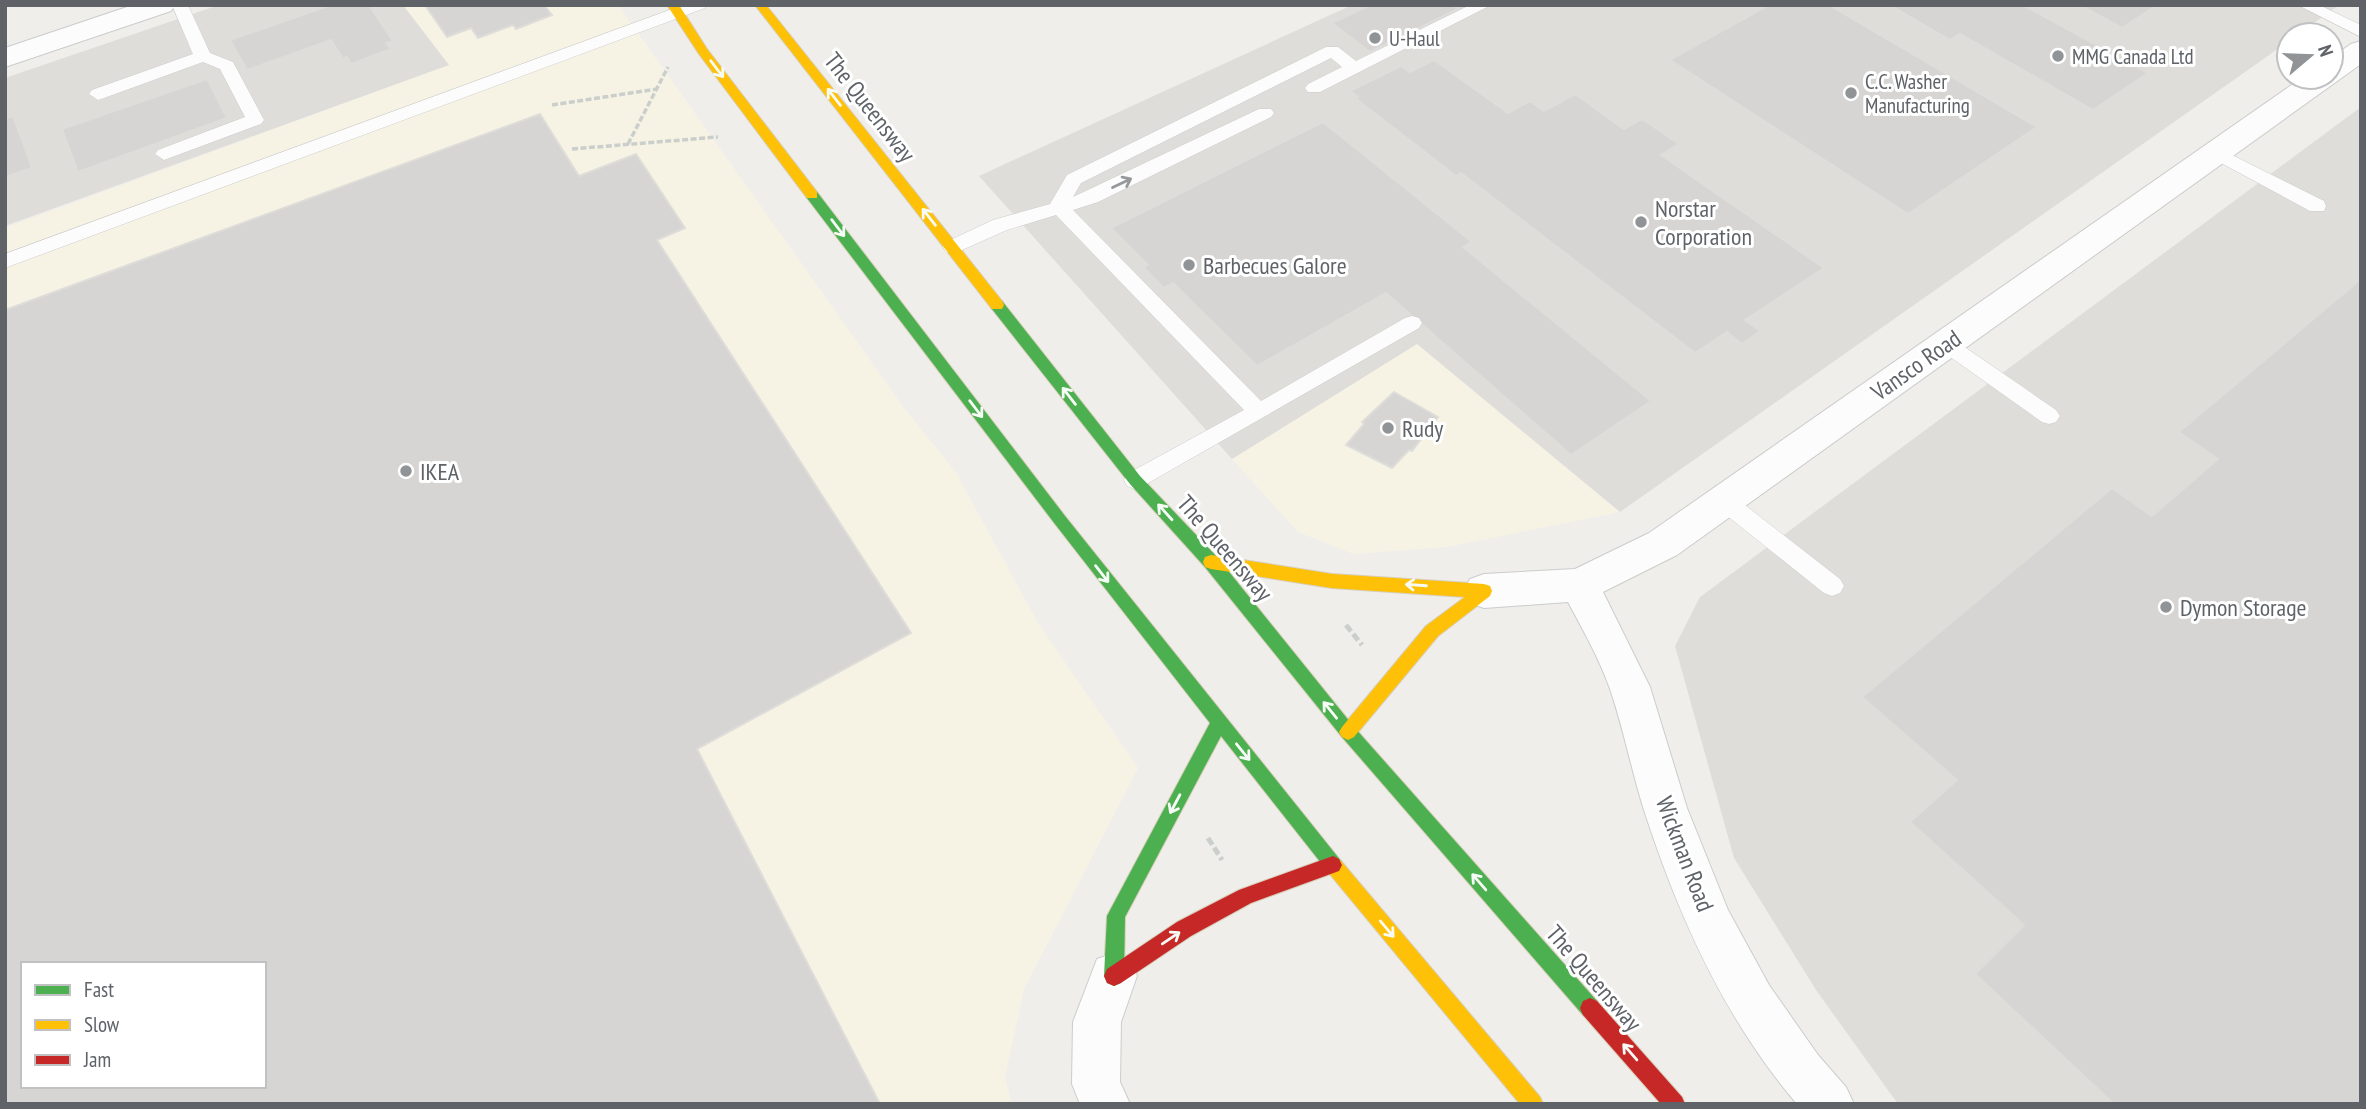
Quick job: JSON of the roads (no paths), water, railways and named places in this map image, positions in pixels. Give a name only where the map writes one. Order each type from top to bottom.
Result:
[{"type":"main road","name":"The Queensway","points":[[760,5],[1135,480],[1211,562],[1348,732],[1675,1104]]},
{"type":"main road","points":[[675,9],[703,51],[1060,520],[1333,865],[1532,1104]]},
{"type":"main road","points":[[1211,562],[1332,581],[1484,591]]},
{"type":"main road","points":[[1348,732],[1432,631],[1484,591]]},
{"type":"main road","points":[[1114,976],[1115,916],[1219,723]]},
{"type":"main road","points":[[1114,976],[1184,929],[1246,896],[1333,865]]},
{"type":"street","points":[[5,58],[161,5]]},
{"type":"street","points":[[2345,61],[2361,50]]},
{"type":"street","name":"Vansco Road","points":[[1484,591],[1580,584],[1663,544],[2303,91]]},
{"type":"street","name":"Wickman Road","points":[[1580,584],[1624,672],[1665,808],[1694,888],[1742,986],[1810,1083],[1829,1104]]},
{"type":"street","points":[[1105,1104],[1096,1084],[1097,1021],[1114,976]]},
{"type":"lane","points":[[180,5],[203,56]]},
{"type":"lane","points":[[5,261],[675,9],[699,5]]},
{"type":"lane","points":[[1314,88],[1483,5]]},
{"type":"lane","points":[[2306,5],[2361,32]]},
{"type":"lane","points":[[1058,206],[1074,179],[1332,51],[1353,67]]},
{"type":"lane","points":[[98,94],[203,56],[227,65],[255,120],[164,154]]},
{"type":"lane","points":[[953,247],[1000,225],[1091,198],[1265,113]]},
{"type":"lane","points":[[2216,153],[2317,206]]},
{"type":"lane","points":[[1058,206],[1259,412]]},
{"type":"lane","points":[[1135,480],[1412,323]]},
{"type":"lane","points":[[1946,344],[2049,416]]},
{"type":"lane","points":[[1724,501],[1832,586]]},
{"type":"place","name":"U-Haul","points":[[1375,38]]},
{"type":"place","name":"MMG Canada Ltd","points":[[2058,56]]},
{"type":"place","name":"C.C. Washer Manufacturing","points":[[1851,93]]},
{"type":"place","name":"Norstar Corporation","points":[[1641,222]]},
{"type":"place","name":"Barbecues Galore","points":[[1189,265]]},
{"type":"place","name":"Rudy","points":[[1388,428]]},
{"type":"place","name":"IKEA","points":[[406,471]]},
{"type":"place","name":"Dymon Storage","points":[[2166,607]]}]
